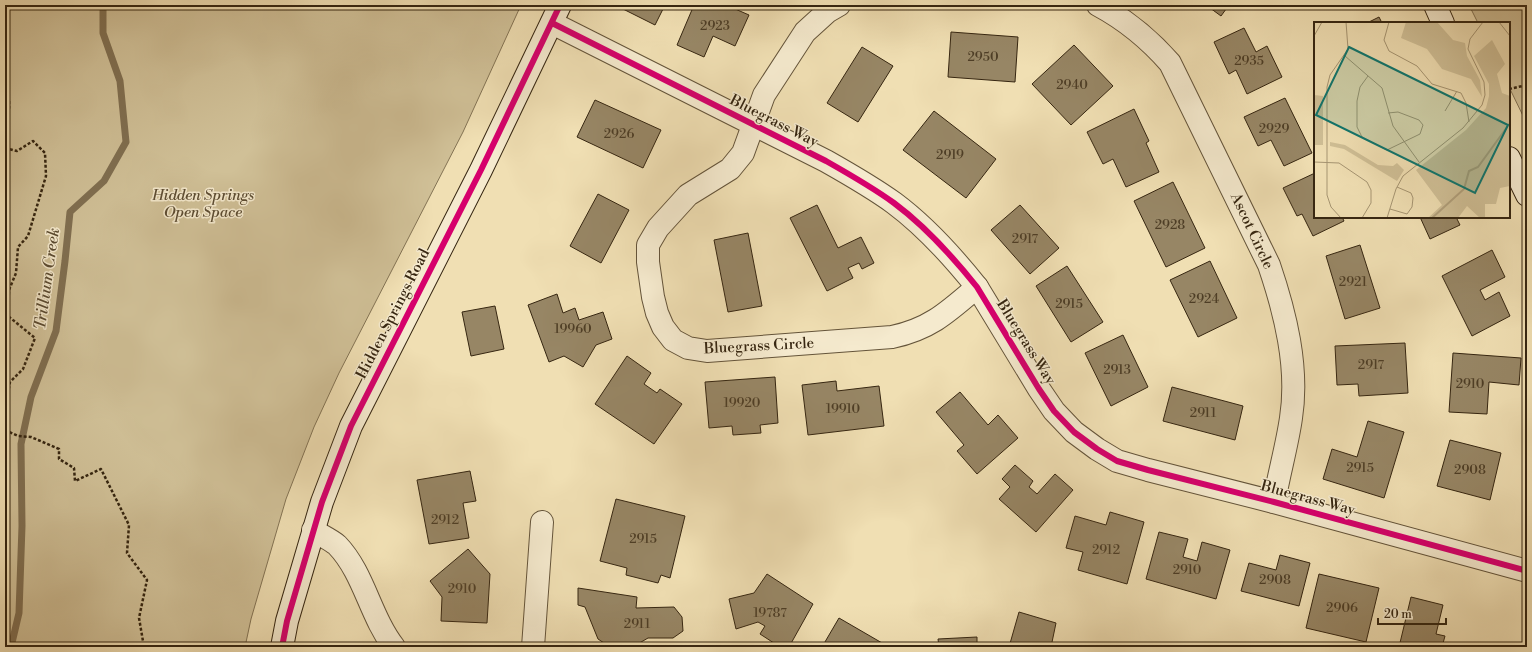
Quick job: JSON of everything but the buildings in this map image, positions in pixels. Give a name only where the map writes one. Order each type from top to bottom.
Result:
[{"type":"street","points":[[754,125],[764,95],[805,32],[827,12],[839,5]]},
{"type":"street","name":"Ascot Circle","points":[[1098,5],[1114,13],[1135,28],[1153,44],[1170,63],[1269,265],[1281,300],[1287,326],[1294,384],[1291,417],[1274,502]]},
{"type":"street","points":[[1434,5],[1442,22]]},
{"type":"street","name":"Bluegrass Way","points":[[556,14],[754,125],[826,161],[857,179],[893,203],[920,225],[967,274],[977,287],[1050,405],[1074,432],[1097,449],[1117,461],[1142,469],[1274,502],[1527,571]]},
{"type":"street","name":"Hidden Springs Road","points":[[282,647],[287,622],[313,530],[330,477],[363,400],[481,170],[556,14]]},
{"type":"street","name":"Bluegrass Circle","points":[[754,125],[743,153],[730,169],[688,195],[658,228],[648,245],[648,262],[652,297],[656,313],[663,327],[673,340],[688,348],[707,351],[892,337],[918,330],[931,324],[956,306],[977,287]]},
{"type":"street","points":[[1510,160],[1527,195]]},
{"type":"street","points":[[533,647],[542,522]]},
{"type":"street","points":[[313,530],[336,544],[347,559],[357,574],[373,613],[394,647]]},
{"type":"path","points":[[1510,89],[1527,85]]},
{"type":"path","points":[[5,98],[9,101],[9,108],[5,120]]},
{"type":"path","points":[[5,148],[17,150],[33,141],[45,153],[46,176],[28,236],[18,247],[16,273],[9,290],[8,316],[35,338],[23,369],[10,382],[8,394],[8,419],[5,421]]},
{"type":"path","points":[[5,430],[18,436],[31,438],[59,449],[59,459],[74,468],[75,481],[101,469],[129,525],[127,553],[147,580],[139,618],[144,647]]},
{"type":"green space","name":"Hidden Springs Open Space","points":[[5,5],[521,5],[463,132],[339,373],[314,427],[286,499],[251,619],[245,647],[5,647]]},
{"type":"green space","points":[[1469,5],[1527,5],[1527,124],[1510,89],[1510,22],[1478,22]]},
{"type":"waterway","name":"Trillium Creek","points":[[11,647],[19,613],[22,526],[21,444],[31,397],[56,331],[70,212],[104,181],[126,142],[120,81],[103,33],[103,5]]},
{"type":"cycle path","points":[[282,647],[287,621],[322,502],[351,426],[481,170],[560,5]]},
{"type":"cycle path","points":[[552,23],[826,161],[869,186],[894,203],[938,242],[977,287],[1054,411],[1074,432],[1097,449],[1117,461],[1527,571]]}]
